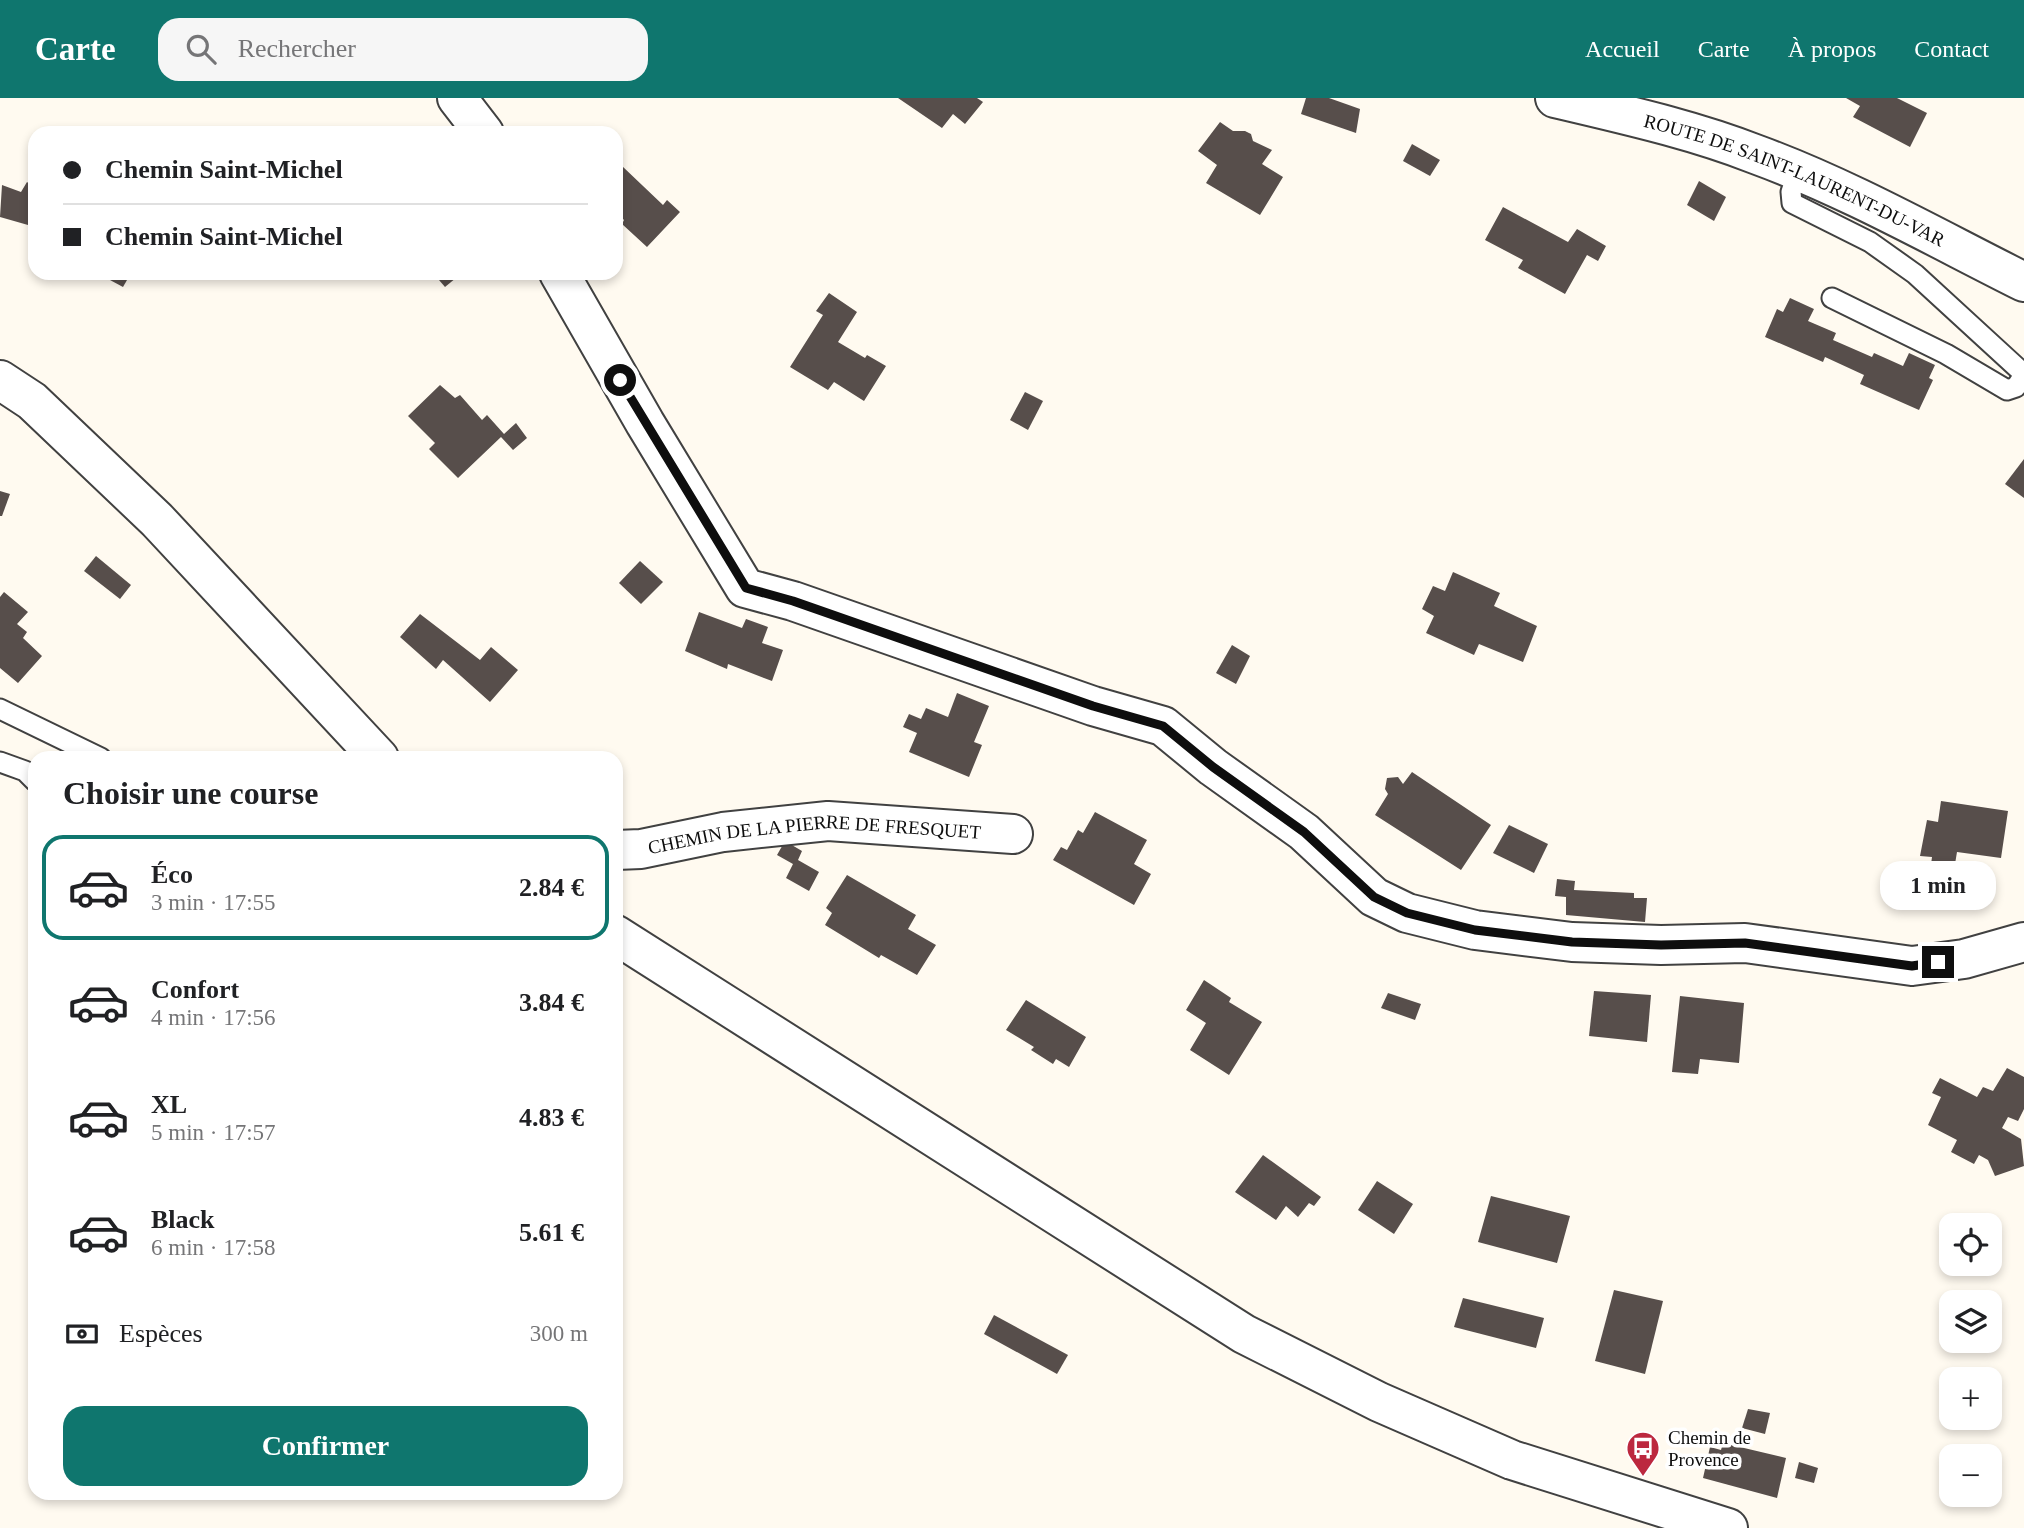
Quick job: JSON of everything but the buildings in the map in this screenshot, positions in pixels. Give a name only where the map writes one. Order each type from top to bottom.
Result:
[{"type":"street","points":[[457,98],[479,126]]},
{"type":"street","name":"ROUTE DE SAINT-LAURENT-DU-VAR","points":[[1555,98],[1672,128],[1754,153],[1798,171],[2024,282]]},
{"type":"street","points":[[563,280],[645,423],[746,588],[793,601],[1093,706],[1163,726],[1213,767],[1304,832],[1374,897],[1407,913],[1475,930],[1572,942],[1661,945],[1745,943],[1912,966],[1964,959],[2024,942]]},
{"type":"street","points":[[0,380],[32,401],[157,520],[372,751]]},
{"type":"street","name":"CHEMIN DE LA PIERRE DE FRESQUET","points":[[623,850],[641,849],[723,832],[828,821],[1013,834]]},
{"type":"street","points":[[623,939],[1244,1334],[1379,1402],[1512,1460],[1728,1528]]},
{"type":"lane","points":[[1798,171],[1791,192],[1792,203],[1861,236],[1904,266],[2024,375],[2017,387],[2007,390],[1946,354],[1832,298]]},
{"type":"lane","points":[[0,709],[87,751]]},
{"type":"lane","points":[[0,762],[28,774]]},
{"type":"place","name":"Chemin de Provence","points":[[1643,1478]]},
{"type":"route","points":[[620,380],[746,588],[793,601],[1093,706],[1163,726],[1213,767],[1304,832],[1374,897],[1407,913],[1475,930],[1572,942],[1661,945],[1745,943],[1912,966],[1938,962]]}]
